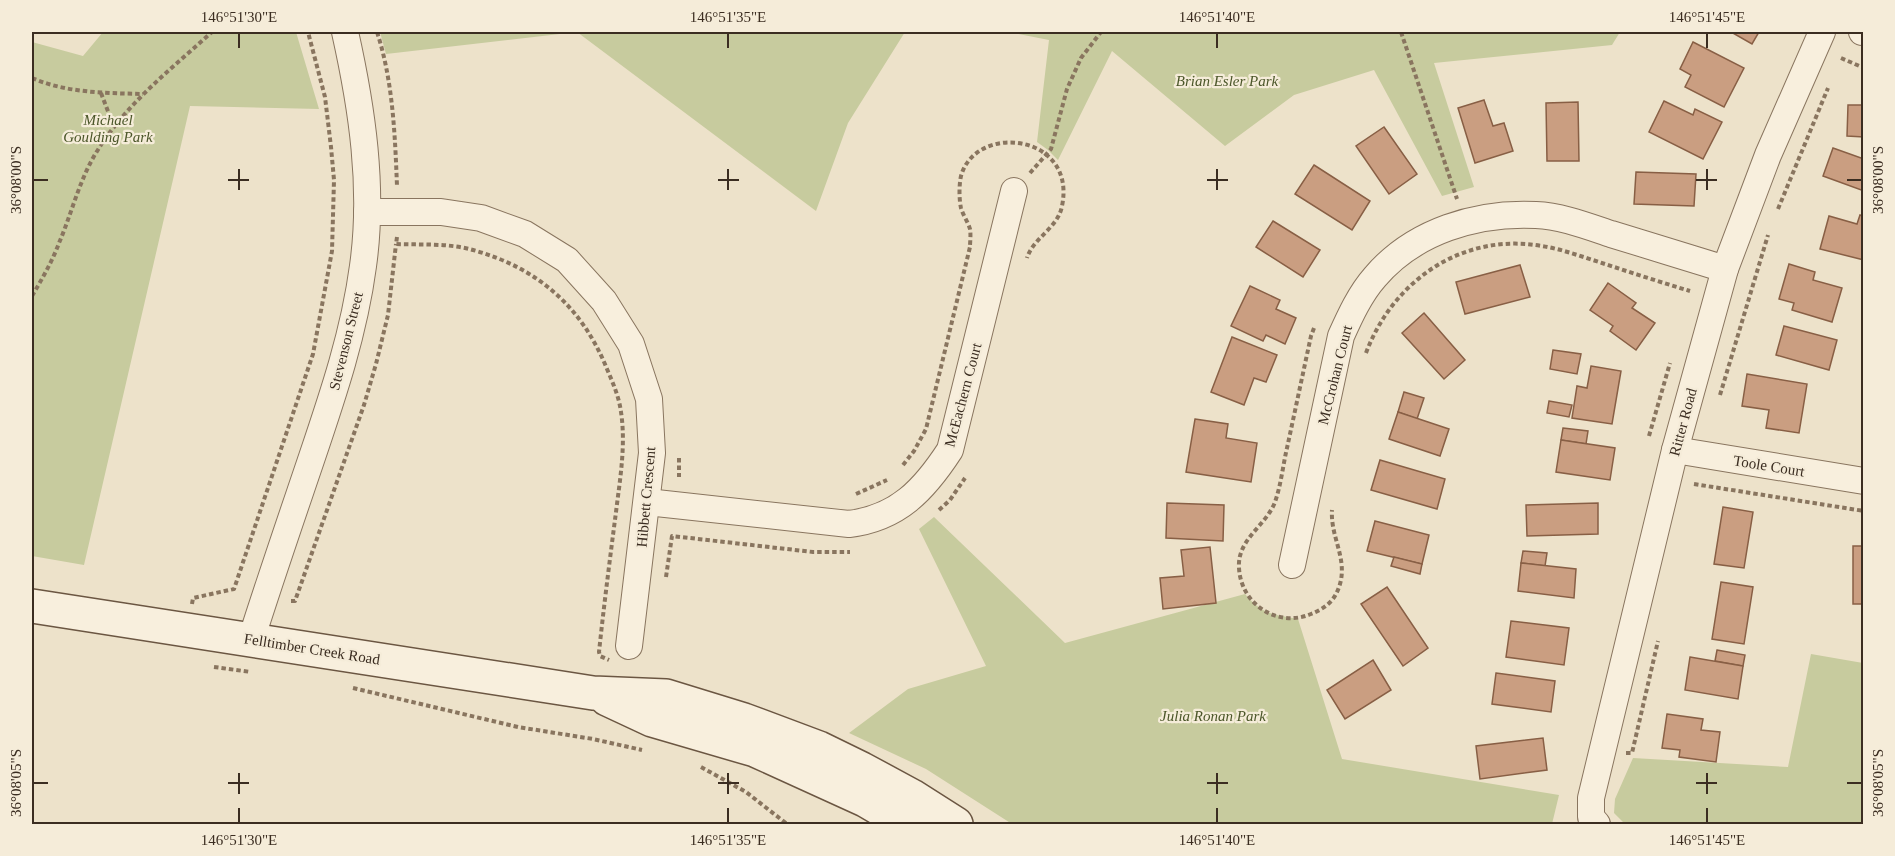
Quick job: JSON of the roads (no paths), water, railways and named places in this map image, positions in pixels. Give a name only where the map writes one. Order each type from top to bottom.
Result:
[{"type":"main road","name":"Felltimber Creek Road","points":[[32,606],[593,693],[666,696],[744,720],[819,748],[912,796],[956,825]]},
{"type":"main road","name":"Felltimber Creek Road","points":[[593,693],[652,720],[755,750],[865,800],[906,825]]},
{"type":"street","name":"Stevenson Street","points":[[251,640],[345,357],[363,264],[366,212],[362,122],[345,32]]},
{"type":"street","name":"Ritter Road","points":[[1597,825],[1591,817],[1590,798],[1675,450],[1725,269],[1768,155],[1822,32]]},
{"type":"street","name":"McEachern Court","points":[[647,502],[849,524],[878,518],[918,493],[950,450],[1014,190]]},
{"type":"street","name":"Hibbett Crescent","points":[[366,212],[398,200],[441,212],[481,218],[525,234],[567,260],[604,301],[631,344],[649,399],[652,453],[647,502],[620,654]]},
{"type":"street","name":"McCrohan Court","points":[[1292,565],[1341,336],[1357,303],[1375,277],[1398,255],[1430,235],[1465,222],[1501,215],[1538,215],[1577,223],[1725,269]]},
{"type":"street","name":"Toole Court","points":[[1675,450],[1863,481]]},
{"type":"park label","name":"Brian Esler Park","points":[[1227,81]]},
{"type":"park label","name":"Michael Goulding Park","points":[[108,128]]},
{"type":"park label","name":"Julia Ronan Park","points":[[1213,716]]}]
